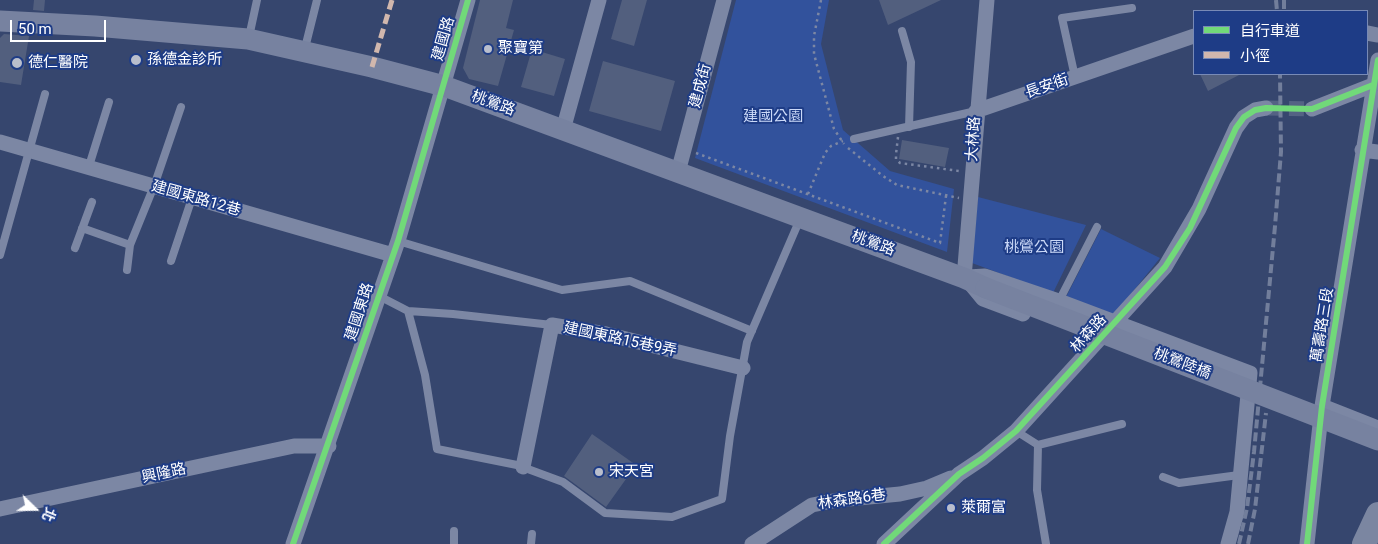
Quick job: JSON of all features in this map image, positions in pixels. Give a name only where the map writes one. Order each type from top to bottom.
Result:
[{"type":"main road","name":"桃鶯路","points":[[0,21],[95,26],[248,39],[444,86],[801,217],[986,288]]},
{"type":"main road","name":"桃鶯陸橋","points":[[986,288],[1378,440]]},
{"type":"main road","points":[[1364,544],[1378,514]]},
{"type":"street","name":"建國路","points":[[444,86],[468,0]]},
{"type":"street","points":[[563,130],[599,0]]},
{"type":"street","name":"建成街","points":[[678,172],[724,0]]},
{"type":"street","name":"大林路","points":[[964,278],[976,111],[987,0]]},
{"type":"street","name":"長安街","points":[[976,111],[1193,36]]},
{"type":"street","points":[[1312,109],[1373,83],[1378,60]]},
{"type":"street","name":"萬壽路三段","points":[[1307,544],[1322,406],[1373,83]]},
{"type":"street","name":"建國東路","points":[[293,544],[395,248],[444,86]]},
{"type":"street","name":"林森路","points":[[884,544],[959,474],[983,458],[1016,431],[1165,267],[1200,209],[1236,128],[1244,117],[1255,110],[1266,108]]},
{"type":"street","name":"建國東路12巷","points":[[0,142],[89,166],[192,198],[395,248]]},
{"type":"street","points":[[1362,150],[1378,152]]},
{"type":"street","name":"桃鶯路","points":[[985,276],[1137,329],[1250,373],[1247,401],[1126,352],[983,299],[964,278],[985,276]]},
{"type":"street","name":"建國東路15巷9弄","points":[[523,468],[552,325],[606,334],[743,368]]},
{"type":"street","points":[[1126,352],[1137,329]]},
{"type":"street","points":[[1228,544],[1237,512],[1247,401]]},
{"type":"street","points":[[1322,406],[1378,428]]},
{"type":"street","points":[[1320,428],[1378,450]]},
{"type":"street","name":"興隆路","points":[[0,509],[294,446],[328,446]]},
{"type":"street","name":"林森路6巷","points":[[752,544],[812,505],[838,500],[900,494],[927,488],[959,474]]},
{"type":"lane","points":[[248,39],[257,0]]},
{"type":"lane","points":[[304,52],[317,0]]},
{"type":"lane","points":[[1075,77],[1062,18],[1132,8]]},
{"type":"lane","points":[[902,31],[911,72],[909,126]]},
{"type":"lane","points":[[0,255],[45,94]]},
{"type":"lane","points":[[89,166],[109,102]]},
{"type":"lane","points":[[128,270],[130,246],[154,186],[180,107]]},
{"type":"lane","name":"長安街","points":[[854,139],[976,111]]},
{"type":"lane","points":[[171,260],[192,198]]},
{"type":"lane","points":[[75,248],[92,202]]},
{"type":"lane","points":[[408,312],[425,375],[437,449],[523,468],[563,482],[605,513],[672,517],[722,499],[730,436],[747,342],[801,217]]},
{"type":"lane","points":[[1059,301],[1097,227]]},
{"type":"lane","points":[[82,228],[130,246]]},
{"type":"lane","points":[[395,248],[562,290],[630,281],[752,331]]},
{"type":"lane","points":[[379,296],[408,312],[453,314],[552,325]]},
{"type":"lane","points":[[1016,431],[1038,445],[1122,424]]},
{"type":"lane","points":[[1038,445],[1037,490],[1046,544]]},
{"type":"lane","points":[[1163,477],[1179,482],[1239,475]]},
{"type":"lane","points":[[454,530],[454,544]]},
{"type":"lane","points":[[532,534],[532,544]]},
{"type":"path","points":[[820,0],[814,36],[814,54],[834,128],[842,142],[883,176],[897,185],[970,200]]},
{"type":"path","points":[[898,129],[896,159],[900,163],[934,169],[972,172]]},
{"type":"path","points":[[808,194],[825,152],[831,146],[854,139]]},
{"type":"path","points":[[688,150],[940,243],[946,196]]},
{"type":"green space","name":"建國公園","points":[[736,0],[829,0],[821,44],[843,130],[890,171],[954,189],[947,252],[695,158]]},
{"type":"green space","name":"桃鶯公園","points":[[978,197],[1086,225],[1053,293],[972,263]]},
{"type":"green space","points":[[1101,229],[1160,258],[1114,315],[1066,297]]},
{"type":"building","points":[[34,0],[45,0],[44,11],[33,10]]},
{"type":"building","name":"聚寶第","points":[[480,0],[513,0],[506,28],[514,30],[498,86],[469,79],[463,68]]},
{"type":"building","points":[[622,0],[647,0],[634,46],[611,39]]},
{"type":"building","points":[[879,0],[941,0],[888,25]]},
{"type":"building","name":"德仁醫院","points":[[4,34],[29,36],[21,85],[0,82],[0,38]]},
{"type":"building","points":[[532,49],[565,59],[554,96],[521,87]]},
{"type":"building","points":[[603,61],[675,81],[661,131],[589,111]]},
{"type":"building","points":[[1200,75],[1239,75],[1208,91]]},
{"type":"building","points":[[902,140],[949,148],[945,167],[899,159]]},
{"type":"building","name":"宋天宮","points":[[592,434],[636,465],[606,507],[564,476]]},
{"type":"tunnel","points":[[1266,108],[1312,109]]},
{"type":"railway","points":[[1276,0],[1277,10]]},
{"type":"railway","points":[[1284,0],[1284,10]]},
{"type":"railway","points":[[1239,544],[1247,508],[1254,452],[1275,226],[1281,152],[1280,75]]},
{"type":"railway","points":[[1248,544],[1255,509],[1266,413]]},
{"type":"marked path","points":[[372,67],[392,0]]},
{"type":"cycle path","points":[[293,544],[398,241],[468,0]]},
{"type":"cycle path","points":[[1307,544],[1322,406],[1378,60]]},
{"type":"cycle path","points":[[884,544],[959,474],[983,458],[1016,431],[1165,267],[1190,228],[1236,128],[1244,117],[1255,110],[1266,108],[1312,109],[1373,85]]},
{"type":"place","name":"聚寶第","points":[[488,49]]},
{"type":"place","name":"孫德金診所","points":[[136,60]]},
{"type":"place","name":"德仁醫院","points":[[17,63]]},
{"type":"place","name":"宋天宮","points":[[599,472]]},
{"type":"place","name":"萊爾富","points":[[951,508]]}]
